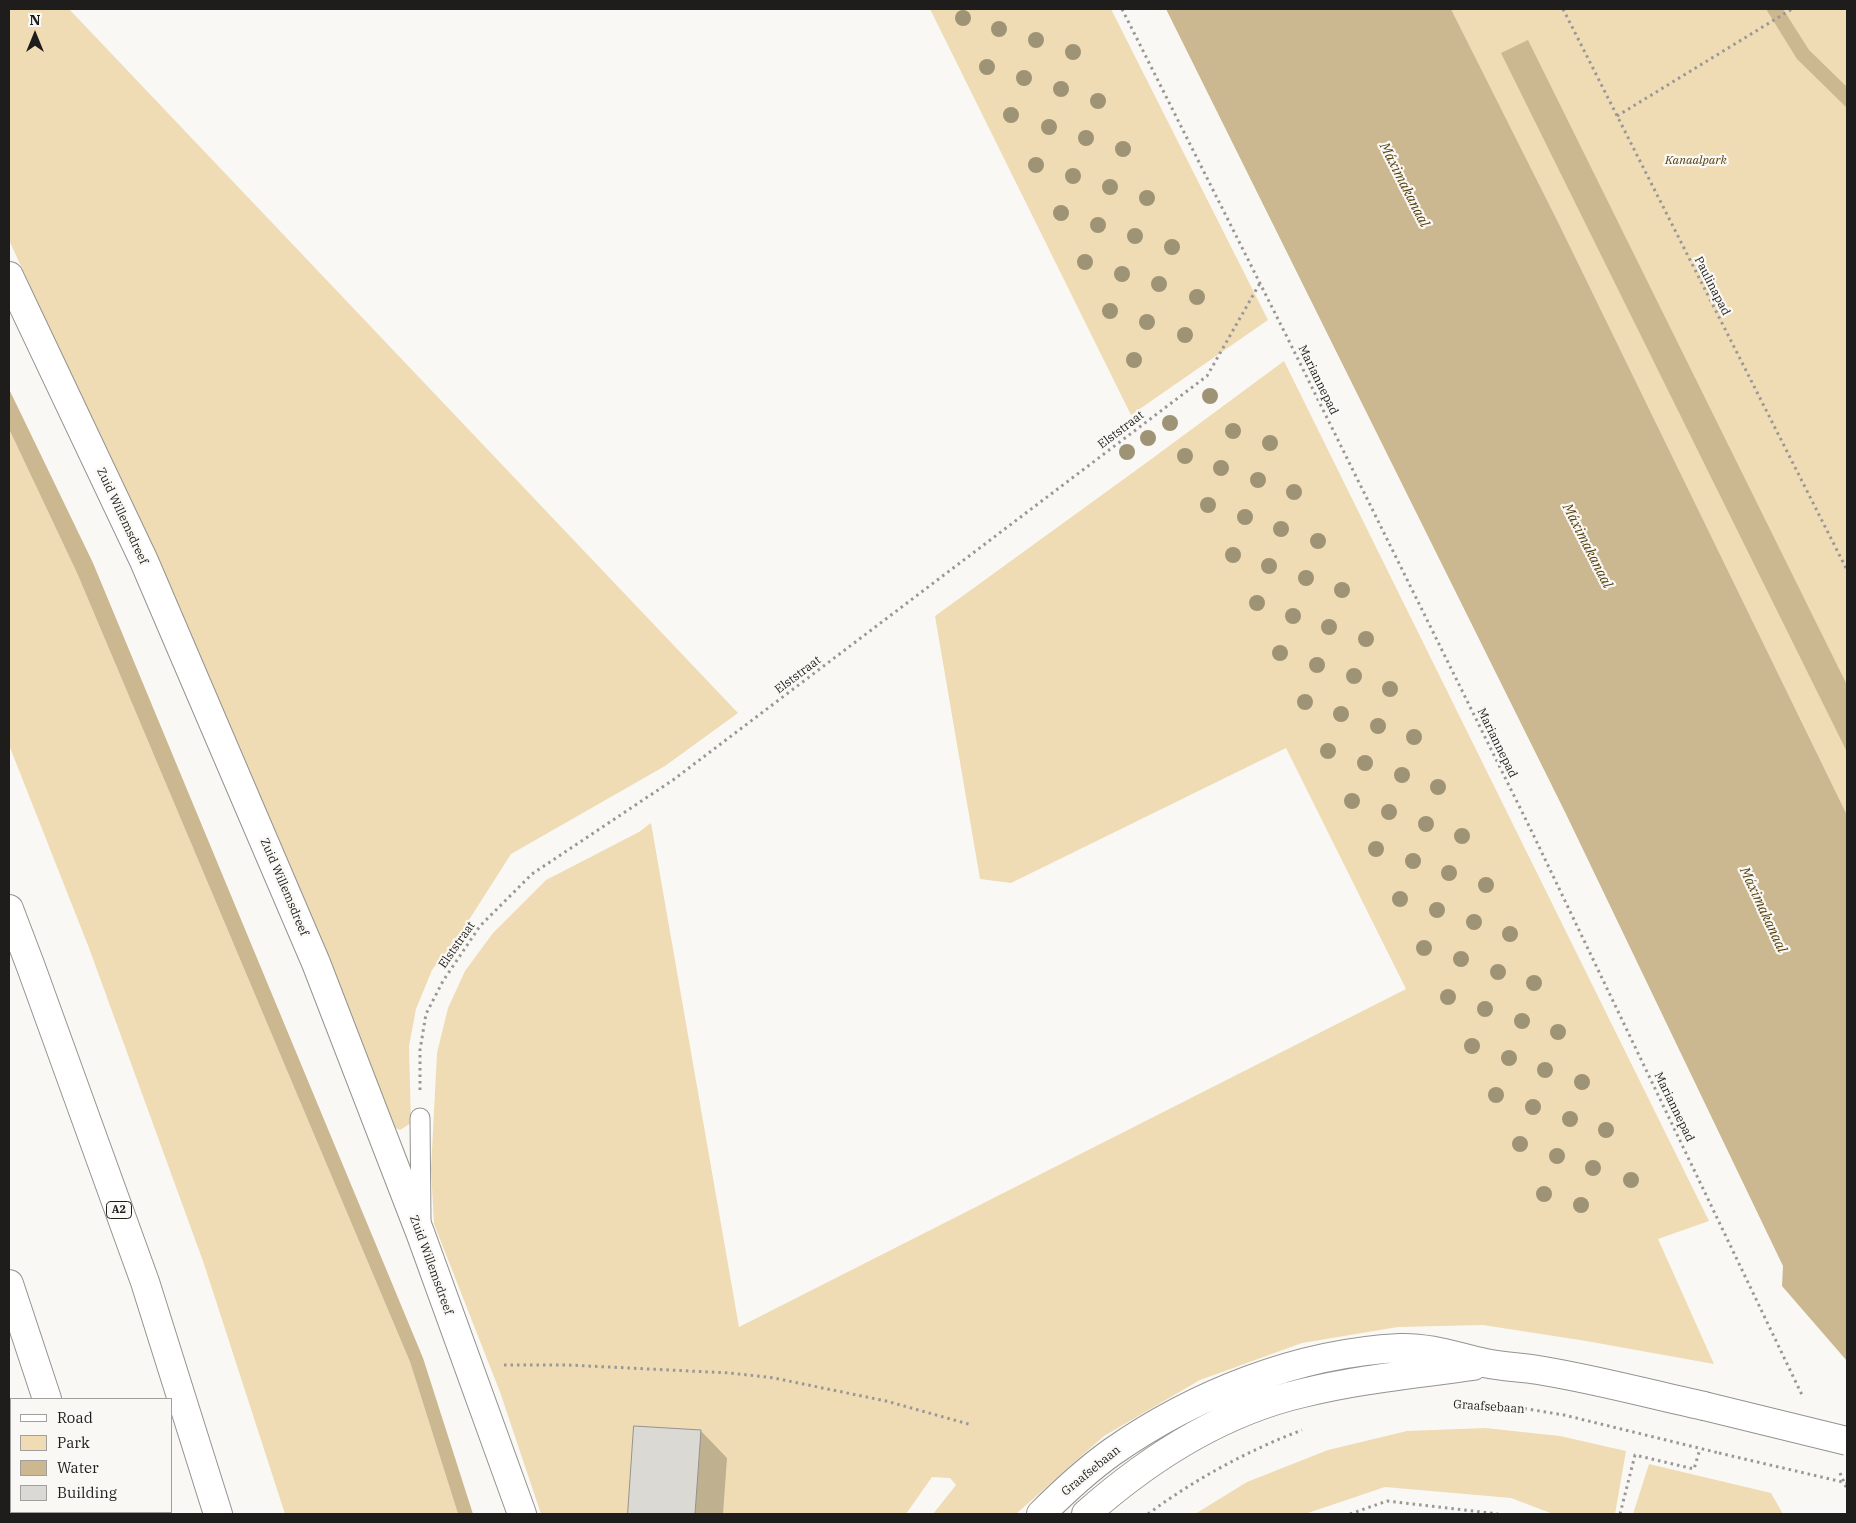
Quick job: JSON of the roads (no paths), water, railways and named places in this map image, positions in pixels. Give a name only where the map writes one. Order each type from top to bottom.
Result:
[{"type":"main road","name":"Zuid Willemsdreef","points":[[9,276],[144,561],[316,963],[421,1234],[522,1514]]},
{"type":"main road","name":"A2","points":[[9,909],[145,1282],[218,1514]]},
{"type":"main road","points":[[9,1284],[47,1398]]},
{"type":"main road","name":"Graafsebaan","points":[[1041,1514],[1068,1488],[1111,1453],[1146,1430],[1211,1396],[1282,1369],[1318,1360],[1401,1348],[1433,1350],[1486,1364],[1538,1370],[1704,1406],[1847,1441]]},
{"type":"main road","name":"Graafsebaan","points":[[1086,1514],[1112,1491],[1181,1443],[1260,1406],[1302,1393],[1348,1384],[1486,1364]]},
{"type":"lane","points":[[420,1118],[421,1234]]},
{"type":"water","name":"Máximakanaal","points":[[1166,9],[1451,9],[1559,224],[1847,815],[1847,1361],[1782,1286],[1783,1266],[1565,812]]},
{"type":"water","points":[[1766,9],[1783,9],[1809,50],[1847,87],[1847,108],[1797,59]]},
{"type":"water","points":[[1528,40],[1847,685],[1847,752],[1501,53]]},
{"type":"water","points":[[9,389],[93,563],[423,1358],[473,1514],[458,1514],[410,1362],[77,573],[9,429]]},
{"type":"park label","name":"Kanaalpark","points":[[1696,161]]}]
